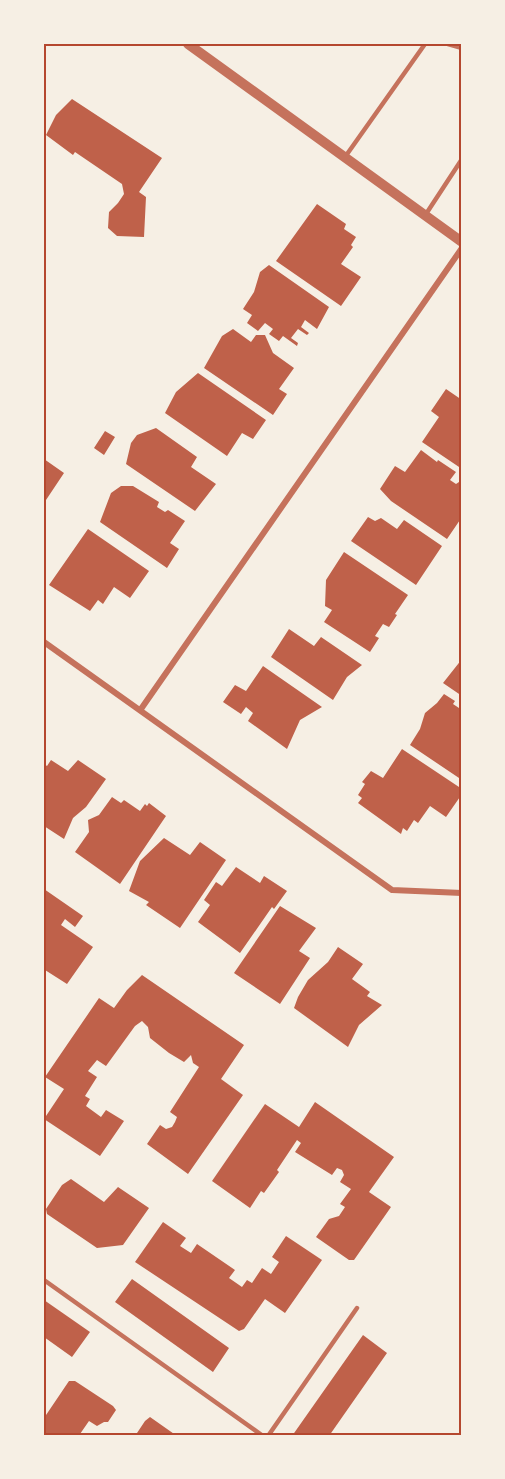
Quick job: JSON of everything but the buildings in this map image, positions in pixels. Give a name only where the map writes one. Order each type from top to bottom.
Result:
[{"type":"street","points":[[188,44],[462,242]]},
{"type":"street","points":[[141,710],[462,248]]},
{"type":"street","points":[[44,642],[392,890],[462,893]]},
{"type":"lane","points":[[345,157],[425,44]]},
{"type":"lane","points":[[448,44],[462,48]]},
{"type":"lane","points":[[425,216],[462,159]]},
{"type":"lane","points":[[44,1280],[262,1436]]},
{"type":"lane","points":[[268,1436],[357,1308]]}]
